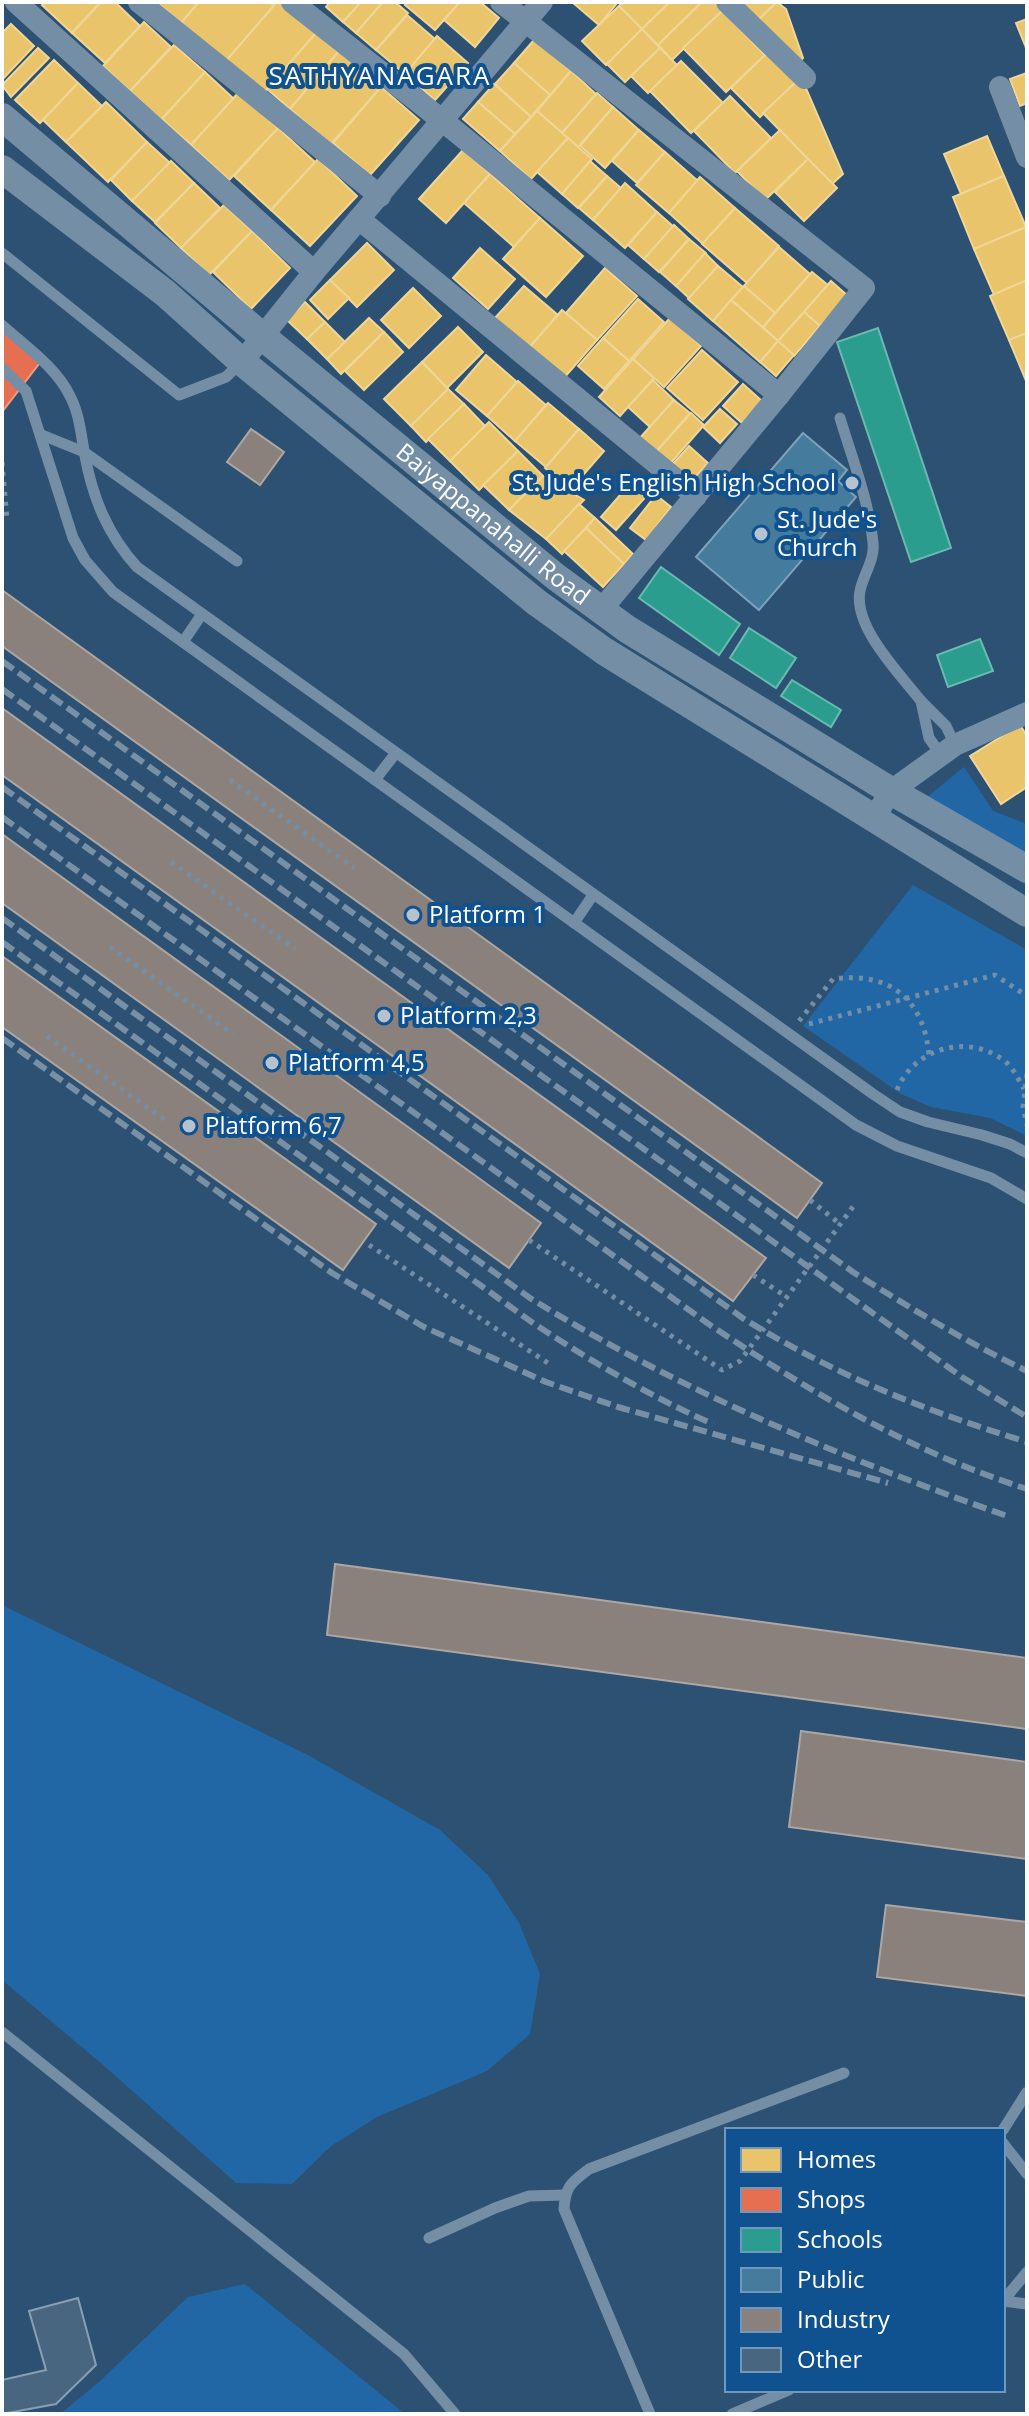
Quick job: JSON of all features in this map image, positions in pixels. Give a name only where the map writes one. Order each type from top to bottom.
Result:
[{"type":"street","points":[[16,2],[314,272]]},
{"type":"street","points":[[139,2],[380,196]]},
{"type":"street","points":[[292,2],[779,395]]},
{"type":"street","points":[[501,2],[864,288],[601,610]]},
{"type":"street","points":[[242,362],[542,2]]},
{"type":"street","points":[[727,2],[805,78]]},
{"type":"street","points":[[1000,87],[1027,157]]},
{"type":"street","name":"Baiyappanahalli Road","points":[[2,117],[263,337],[556,577],[627,629],[891,791],[1027,869]]},
{"type":"street","name":"Baiyappanahalli Road","points":[[2,169],[165,293],[242,362],[536,602],[604,651],[1027,913]]},
{"type":"street","points":[[359,219],[696,496]]},
{"type":"street","points":[[874,818],[891,791],[948,750],[1027,713]]},
{"type":"lane","points":[[2,253],[179,395],[226,377],[242,362]]},
{"type":"lane","points":[[2,325],[57,375],[70,395],[78,418],[91,487],[108,529],[137,567],[894,1108],[928,1122],[996,1139],[1027,1153]]},
{"type":"lane","points":[[2,368],[26,391],[73,538],[99,579],[113,592],[856,1125],[897,1146],[991,1178],[1027,1199]]},
{"type":"lane","points":[[840,418],[871,526],[874,549],[859,592],[863,615],[872,641],[921,701],[946,726],[948,750]]},
{"type":"lane","points":[[42,435],[84,452],[237,561]]},
{"type":"lane","points":[[183,642],[202,614]]},
{"type":"lane","points":[[921,701],[929,738],[948,750]]},
{"type":"lane","points":[[375,780],[395,754]]},
{"type":"lane","points":[[574,923],[593,895]]},
{"type":"lane","points":[[2,2032],[404,2354],[455,2414]]},
{"type":"lane","points":[[650,2414],[564,2209],[565,2195],[571,2183],[589,2169],[844,2073]]},
{"type":"lane","points":[[1004,2128],[1027,2092]]},
{"type":"lane","points":[[1005,2146],[1027,2174]]},
{"type":"lane","points":[[429,2238],[529,2196],[565,2195]]},
{"type":"lane","points":[[1005,2299],[1027,2272]]},
{"type":"lane","points":[[1005,2301],[1027,2304]]},
{"type":"lane","points":[[732,2414],[784,2392]]},
{"type":"path","points":[[2,462],[7,520]]},
{"type":"path","points":[[230,780],[354,868]]},
{"type":"path","points":[[171,862],[295,949]]},
{"type":"path","points":[[110,947],[233,1034]]},
{"type":"path","points":[[929,1055],[924,1027],[907,998],[895,989],[865,978],[833,979],[793,1028],[907,998],[995,975],[1027,996]]},
{"type":"path","points":[[47,1036],[169,1123]]},
{"type":"path","points":[[894,1108],[895,1096],[905,1076],[922,1059],[957,1046],[989,1053],[1008,1065],[1024,1089]]},
{"type":"path","points":[[1027,1074],[1023,1107],[1027,1125]]},
{"type":"path","points":[[810,1200],[840,1224]]},
{"type":"path","points":[[529,1240],[722,1370],[740,1361],[855,1204]]},
{"type":"path","points":[[369,1245],[551,1365]]},
{"type":"path","points":[[753,1275],[787,1297]]},
{"type":"shaded area","points":[[964,767],[993,811],[1027,824],[1027,853],[926,798]]},
{"type":"shaded area","points":[[913,885],[1027,950],[1027,1136],[990,1118],[931,1107],[901,1094],[803,1026]]},
{"type":"shaded area","points":[[2,1605],[306,1754],[440,1830],[488,1875],[519,1923],[540,1974],[530,2034],[487,2071],[377,2117],[331,2146],[292,2184],[236,2183],[2,1980]]},
{"type":"shaded area","points":[[245,2284],[405,2414],[60,2414],[99,2382],[188,2297]]},
{"type":"building: Homes","points":[[46,2],[101,2],[72,33],[42,5]]},
{"type":"building: Homes","points":[[101,2],[115,2],[140,26],[105,63],[72,33]]},
{"type":"building: Homes","points":[[156,2],[199,2],[181,23]]},
{"type":"building: Homes","points":[[199,2],[270,2],[274,6],[226,61],[181,23]]},
{"type":"building: Homes","points":[[277,2],[316,33],[263,94],[226,61]]},
{"type":"building: Homes","points":[[330,2],[361,2],[343,22],[326,7]]},
{"type":"building: Homes","points":[[361,2],[383,2],[356,33],[343,22]]},
{"type":"building: Homes","points":[[383,2],[395,2],[408,13],[376,50],[356,33]]},
{"type":"building: Homes","points":[[408,2],[460,2],[435,30],[405,5]]},
{"type":"building: Homes","points":[[460,2],[480,2],[499,18],[475,47],[444,20]]},
{"type":"building: Homes","points":[[572,2],[618,2],[599,25]]},
{"type":"building: Homes","points":[[623,2],[670,2],[642,29],[619,6]]},
{"type":"building: Homes","points":[[670,2],[702,2],[658,45],[642,29]]},
{"type":"building: Homes","points":[[702,2],[714,2],[722,11],[672,60],[658,45]]},
{"type":"building: Homes","points":[[741,2],[777,2],[758,20]]},
{"type":"building: Homes","points":[[777,2],[786,9],[803,58],[797,64],[758,20]]},
{"type":"building: Homes","points":[[619,6],[642,29],[606,65],[582,41]]},
{"type":"building: Homes","points":[[722,11],[765,55],[726,92],[683,48]]},
{"type":"building: Homes","points":[[407,15],[435,39],[405,74],[376,50]]},
{"type":"building: Homes","points":[[1027,19],[1027,50],[1016,23]]},
{"type":"building: Homes","points":[[144,22],[171,47],[130,91],[103,66]]},
{"type":"building: Homes","points":[[11,24],[34,46],[2,80],[2,33]]},
{"type":"building: Homes","points":[[642,29],[660,48],[625,82],[607,64]]},
{"type":"building: Homes","points":[[316,33],[338,52],[290,109],[267,89]]},
{"type":"building: Homes","points":[[437,36],[468,63],[435,100],[405,74]]},
{"type":"building: Homes","points":[[534,40],[571,71],[550,95],[514,63]]},
{"type":"building: Homes","points":[[174,45],[205,72],[161,120],[130,91]]},
{"type":"building: Homes","points":[[38,48],[49,58],[11,97],[2,85]]},
{"type":"building: Homes","points":[[660,48],[677,65],[648,93],[631,76]]},
{"type":"building: Homes","points":[[770,50],[799,79],[760,117],[731,88]]},
{"type":"building: Homes","points":[[339,51],[381,87],[331,144],[290,109]]},
{"type":"building: Homes","points":[[54,60],[78,83],[40,123],[15,100]]},
{"type":"building: Homes","points":[[681,61],[723,103],[691,133],[650,91]]},
{"type":"building: Homes","points":[[514,63],[550,95],[531,117],[495,84]]},
{"type":"building: Homes","points":[[571,71],[596,94],[562,133],[537,111]]},
{"type":"building: Homes","points":[[205,72],[234,99],[191,145],[162,119]]},
{"type":"building: Homes","points":[[1027,73],[1027,103],[1020,106],[1010,79]]},
{"type":"building: Homes","points":[[799,79],[805,86],[843,174],[832,184],[763,113]]},
{"type":"building: Homes","points":[[78,83],[102,106],[66,142],[43,120]]},
{"type":"building: Homes","points":[[494,84],[531,117],[515,134],[478,102]]},
{"type":"building: Homes","points":[[381,87],[419,120],[370,175],[333,143]]},
{"type":"building: Homes","points":[[239,92],[278,128],[229,180],[191,145]]},
{"type":"building: Homes","points":[[597,93],[613,107],[578,147],[562,133]]},
{"type":"building: Homes","points":[[730,96],[771,138],[735,173],[694,131]]},
{"type":"building: Homes","points":[[106,102],[147,142],[108,182],[66,142]]},
{"type":"building: Homes","points":[[478,102],[515,134],[500,151],[463,119]]},
{"type":"building: Homes","points":[[613,107],[639,130],[605,168],[580,146]]},
{"type":"building: Homes","points":[[537,111],[568,138],[531,179],[500,151]]},
{"type":"building: Homes","points":[[278,128],[315,162],[271,210],[234,176]]},
{"type":"building: Homes","points":[[639,130],[665,152],[637,183],[612,161]]},
{"type":"building: Homes","points":[[780,130],[808,159],[765,200],[737,171]]},
{"type":"building: Homes","points":[[987,136],[1004,176],[961,194],[944,154]]},
{"type":"building: Homes","points":[[568,138],[592,159],[562,194],[537,172]]},
{"type":"building: Homes","points":[[147,142],[170,163],[132,201],[111,180]]},
{"type":"building: Homes","points":[[463,150],[490,174],[446,223],[419,199]]},
{"type":"building: Homes","points":[[665,152],[698,181],[669,213],[636,185]]},
{"type":"building: Homes","points":[[318,159],[357,196],[310,246],[271,210]]},
{"type":"building: Homes","points":[[808,159],[837,188],[804,221],[775,192]]},
{"type":"building: Homes","points":[[171,161],[194,183],[155,222],[132,201]]},
{"type":"building: Homes","points":[[590,161],[607,176],[578,208],[562,194]]},
{"type":"building: Homes","points":[[490,174],[540,218],[514,247],[464,203]]},
{"type":"building: Homes","points":[[607,176],[621,188],[593,220],[579,208]]},
{"type":"building: Homes","points":[[1004,176],[1026,227],[974,249],[953,197]]},
{"type":"building: Homes","points":[[700,177],[735,208],[703,244],[669,213]]},
{"type":"building: Homes","points":[[194,183],[220,208],[181,248],[155,223]]},
{"type":"building: Homes","points":[[625,183],[657,212],[625,248],[593,220]]},
{"type":"building: Homes","points":[[224,205],[252,231],[209,275],[181,248]]},
{"type":"building: Homes","points":[[735,208],[779,246],[747,283],[702,244]]},
{"type":"building: Homes","points":[[657,212],[674,227],[644,259],[628,245]]},
{"type":"building: Homes","points":[[540,218],[583,256],[546,297],[503,259]]},
{"type":"building: Homes","points":[[674,225],[689,239],[659,272],[644,259]]},
{"type":"building: Homes","points":[[1026,227],[1027,280],[994,295],[974,249]]},
{"type":"building: Homes","points":[[252,231],[290,268],[251,309],[213,272]]},
{"type":"building: Homes","points":[[689,239],[706,253],[676,286],[660,272]]},
{"type":"building: Homes","points":[[367,243],[394,270],[357,307],[330,280]]},
{"type":"building: Homes","points":[[779,247],[810,274],[775,313],[744,286]]},
{"type":"building: Homes","points":[[480,248],[515,279],[488,309],[453,278]]},
{"type":"building: Homes","points":[[705,253],[718,266],[689,298],[676,286]]},
{"type":"building: Homes","points":[[718,266],[743,287],[713,321],[688,299]]},
{"type":"building: Homes","points":[[605,268],[637,296],[597,340],[566,313]]},
{"type":"building: Homes","points":[[812,272],[828,285],[778,341],[763,327]]},
{"type":"building: Homes","points":[[330,280],[349,298],[328,319],[310,300]]},
{"type":"building: Homes","points":[[1027,280],[1027,333],[1009,340],[990,296]]},
{"type":"building: Homes","points":[[831,281],[848,296],[820,326],[804,312]]},
{"type":"building: Homes","points":[[524,286],[558,315],[528,349],[494,319]]},
{"type":"building: Homes","points":[[744,286],[775,313],[763,327],[731,300]]},
{"type":"building: Homes","points":[[413,288],[441,316],[409,348],[381,320]]},
{"type":"building: Homes","points":[[638,299],[664,322],[629,361],[603,338]]},
{"type":"building: Homes","points":[[731,300],[778,341],[760,362],[713,321]]},
{"type":"building: Homes","points":[[305,302],[325,322],[307,339],[287,320]]},
{"type":"building: Homes","points":[[562,310],[597,340],[563,379],[528,349]]},
{"type":"building: Homes","points":[[804,312],[820,326],[794,356],[778,341]]},
{"type":"building: Homes","points":[[369,318],[384,332],[341,374],[327,359]]},
{"type":"building: Homes","points":[[670,318],[701,346],[664,387],[633,359]]},
{"type":"building: Homes","points":[[325,322],[345,342],[327,359],[307,339]]},
{"type":"building: Homes","points":[[458,327],[483,352],[447,388],[422,362]]},
{"type":"building: Homes","points":[[384,332],[403,352],[364,390],[345,371]]},
{"type":"building: Homes","points":[[1027,333],[1027,383],[1009,340]]},
{"type":"building: Homes","points":[[603,338],[629,361],[604,389],[578,366]]},
{"type":"building: Homes","points":[[778,341],[794,355],[776,376],[760,362]]},
{"type":"building: Homes","points":[[702,350],[738,382],[703,420],[667,388]]},
{"type":"building: Homes","points":[[486,355],[517,382],[487,416],[456,390]]},
{"type":"building: Homes","points":[[633,359],[654,378],[620,416],[599,397]]},
{"type":"building: Homes","points":[[422,362],[448,389],[411,426],[384,399]]},
{"type":"building: Homes","points":[[653,380],[674,400],[650,427],[628,407]]},
{"type":"building: Homes","points":[[518,381],[546,405],[515,441],[487,416]]},
{"type":"building: Homes","points":[[743,384],[762,401],[742,423],[723,406]]},
{"type":"building: Homes","points":[[448,389],[464,404],[426,442],[411,426]]},
{"type":"building: Homes","points":[[674,400],[690,413],[655,453],[639,439]]},
{"type":"building: Homes","points":[[548,403],[579,429],[546,467],[515,441]]},
{"type":"building: Homes","points":[[464,404],[485,426],[450,461],[428,439]]},
{"type":"building: Homes","points":[[720,409],[737,424],[720,443],[703,427]]},
{"type":"building: Homes","points":[[691,413],[704,425],[669,465],[655,453]]},
{"type":"building: Homes","points":[[489,422],[518,451],[479,490],[450,461]]},
{"type":"building: Homes","points":[[579,429],[604,451],[570,490],[545,468]]},
{"type":"building: Homes","points":[[689,446],[708,463],[690,483],[671,466]]},
{"type":"building: Homes","points":[[518,451],[543,476],[509,510],[483,485]]},
{"type":"building: Homes","points":[[543,476],[584,500],[546,539],[509,510]]},
{"type":"building: Homes","points":[[634,479],[650,492],[616,530],[601,517]]},
{"type":"building: Homes","points":[[656,495],[671,507],[646,540],[630,528]]},
{"type":"building: Homes","points":[[579,504],[595,518],[562,554],[546,539]]},
{"type":"building: Homes","points":[[595,518],[633,554],[624,564],[586,528]]},
{"type":"building: Homes","points":[[586,528],[624,564],[603,587],[564,551]]},
{"type":"building: Homes","points":[[1020,725],[1027,736],[1027,787],[1001,804],[970,756]]},
{"type":"building: Shops","points":[[2,330],[42,360],[2,412]]},
{"type":"building: Schools","points":[[878,328],[951,548],[911,562],[837,342]]},
{"type":"building: Schools","points":[[661,567],[740,624],[719,655],[639,598]]},
{"type":"building: Schools","points":[[749,628],[796,658],[776,688],[730,658]]},
{"type":"building: Schools","points":[[980,639],[993,671],[948,687],[937,655]]},
{"type":"building: Schools","points":[[792,680],[841,710],[831,727],[781,696]]},
{"type":"building: Public","points":[[803,433],[847,470],[838,481],[856,497],[759,610],[696,557]]},
{"type":"building: Industry","points":[[251,429],[284,452],[260,485],[227,462]]},
{"type":"building: Industry","name":"Platform 1","points":[[2,590],[822,1183],[797,1218],[2,646]]},
{"type":"building: Industry","name":"Platform 2,3","points":[[2,708],[766,1258],[733,1301],[2,775]]},
{"type":"building: Industry","name":"Platform 4,5","points":[[2,834],[541,1223],[509,1268],[2,903]]},
{"type":"building: Industry","name":"Platform 6,7","points":[[2,956],[376,1224],[343,1270],[2,1027]]},
{"type":"building: Industry","points":[[335,1564],[1027,1658],[1027,1729],[327,1635]]},
{"type":"building: Industry","points":[[801,1731],[1027,1762],[1027,1859],[789,1827]]},
{"type":"building: Industry","points":[[886,1905],[1027,1922],[1027,1996],[877,1977]]},
{"type":"building: Other","points":[[78,2298],[96,2365],[56,2404],[2,2414],[2,2380],[46,2370],[29,2311]]},
{"type":"railway","points":[[2,661],[853,1272],[938,1324],[1027,1371]]},
{"type":"railway","points":[[2,689],[962,1377],[1027,1417]]},
{"type":"railway","points":[[2,787],[744,1319],[813,1358],[881,1390],[1027,1442]]},
{"type":"railway","points":[[2,817],[748,1350],[824,1397],[902,1438],[942,1457],[1027,1489]]},
{"type":"railway","points":[[2,918],[530,1298],[587,1332],[764,1421],[1010,1517]]},
{"type":"railway","points":[[2,942],[533,1323],[621,1377],[713,1424]]},
{"type":"railway","points":[[2,1038],[332,1273],[424,1327],[546,1382],[618,1407],[888,1483]]},
{"type":"place","name":"St. Jude's English High School","points":[[852,483]]},
{"type":"place","name":"St. Jude's Church","points":[[761,534]]},
{"type":"place","name":"Platform 1","points":[[413,915]]},
{"type":"place","name":"Platform 2,3","points":[[384,1016]]},
{"type":"place","name":"Platform 4,5","points":[[272,1063]]},
{"type":"place","name":"Platform 6,7","points":[[189,1126]]},
{"type":"district","name":"SATHYANAGARA","points":[[380,76]]}]
